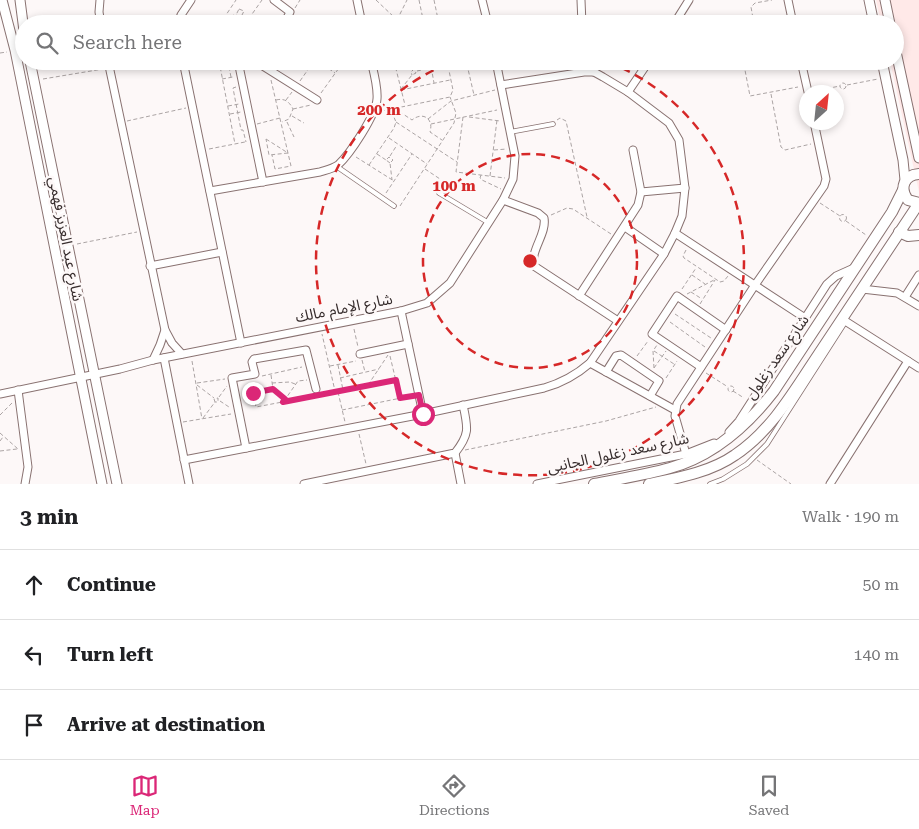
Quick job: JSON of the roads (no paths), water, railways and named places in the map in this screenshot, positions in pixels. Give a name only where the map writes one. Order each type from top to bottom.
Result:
[{"type":"main road","points":[[649,484],[670,482],[717,465],[734,456],[752,442],[779,412],[844,320],[862,289],[919,203],[908,200],[904,185],[913,174],[919,174]]},
{"type":"main road","name":"شارع سعد زغلول","points":[[594,484],[672,468],[708,452],[727,440],[744,425],[774,392],[892,212],[904,185]]},
{"type":"main road","points":[[899,232],[908,236],[919,235]]},
{"type":"street","name":"شارع عبد العزيز فهمي","points":[[2,0],[15,57]]},
{"type":"street","points":[[20,0],[22,15]]},
{"type":"street","points":[[100,0],[100,15]]},
{"type":"street","points":[[181,15],[191,0]]},
{"type":"street","points":[[274,0],[290,12],[288,15]]},
{"type":"street","points":[[356,0],[360,15]]},
{"type":"street","points":[[482,0],[486,15]]},
{"type":"street","points":[[581,0],[582,15]]},
{"type":"street","points":[[680,15],[690,0]]},
{"type":"street","points":[[788,0],[791,15]]},
{"type":"street","points":[[869,0],[872,15]]},
{"type":"street","points":[[885,0],[888,15]]},
{"type":"street","points":[[9,27],[15,22]]},
{"type":"street","name":"شارع عبد العزيز فهمي","points":[[18,70],[102,484]]},
{"type":"street","name":"شارع عبد العزيز فهمي","points":[[32,70],[117,484]]},
{"type":"street","points":[[109,70],[165,330],[172,344],[182,354]]},
{"type":"street","points":[[185,70],[241,343]]},
{"type":"street","points":[[240,70],[263,182]]},
{"type":"street","points":[[268,70],[317,100]]},
{"type":"street","points":[[210,191],[320,172],[336,166],[349,152],[374,112],[377,89],[373,70]]},
{"type":"street","name":"شارع الإمام مالك","points":[[0,394],[18,393],[153,360],[402,311],[427,303],[443,290],[456,274],[507,193],[513,179],[514,148],[498,70]]},
{"type":"street","points":[[628,92],[643,70]]},
{"type":"street","points":[[803,70],[806,85]]},
{"type":"street","points":[[884,70],[902,153],[904,185]]},
{"type":"street","points":[[900,70],[918,155],[902,153]]},
{"type":"street","points":[[184,460],[423,414],[561,383],[576,375],[590,363],[664,254],[682,216],[685,188],[679,140],[669,123],[628,92],[594,72],[584,72],[501,87]]},
{"type":"street","points":[[686,454],[675,416],[675,410],[680,399],[755,285],[824,186],[826,179],[816,130]]},
{"type":"street","points":[[579,296],[638,205],[640,192],[633,150]]},
{"type":"street","points":[[640,192],[685,188]]},
{"type":"street","points":[[502,200],[538,213],[544,218],[544,226],[533,264],[618,322]]},
{"type":"street","points":[[625,227],[664,254]]},
{"type":"street","points":[[675,233],[806,318]]},
{"type":"street","points":[[150,266],[222,252]]},
{"type":"street","name":"شارع سعد زغلول الجانبى","points":[[537,484],[686,454],[721,439],[739,421],[832,280],[856,267]]},
{"type":"street","points":[[905,297],[919,275]]},
{"type":"street","points":[[862,289],[897,293],[919,306]]},
{"type":"street","points":[[701,368],[652,334],[663,317],[678,297],[726,330]]},
{"type":"street","points":[[402,311],[423,414]]},
{"type":"street","points":[[844,320],[919,368]]},
{"type":"street","points":[[153,360],[165,330]]},
{"type":"street","points":[[361,357],[408,344]]},
{"type":"street","points":[[246,448],[232,378],[252,375],[252,362],[254,359],[304,349],[307,351],[316,389]]},
{"type":"street","points":[[606,372],[618,355],[633,363],[659,381],[650,396]]},
{"type":"street","points":[[164,358],[189,484]]},
{"type":"street","points":[[830,484],[908,361]]},
{"type":"street","points":[[590,363],[675,410]]},
{"type":"street","points":[[18,393],[26,458],[27,475],[25,484]]},
{"type":"street","points":[[461,484],[455,453],[468,427],[463,405]]},
{"type":"street","points":[[304,484],[455,453]]},
{"type":"lane","points":[[510,132],[553,124]]},
{"type":"lane","points":[[336,166],[394,206]]},
{"type":"lane","points":[[439,193],[488,223]]},
{"type":"lane","points":[[710,484],[736,472],[754,458],[767,444],[844,320]]}]
